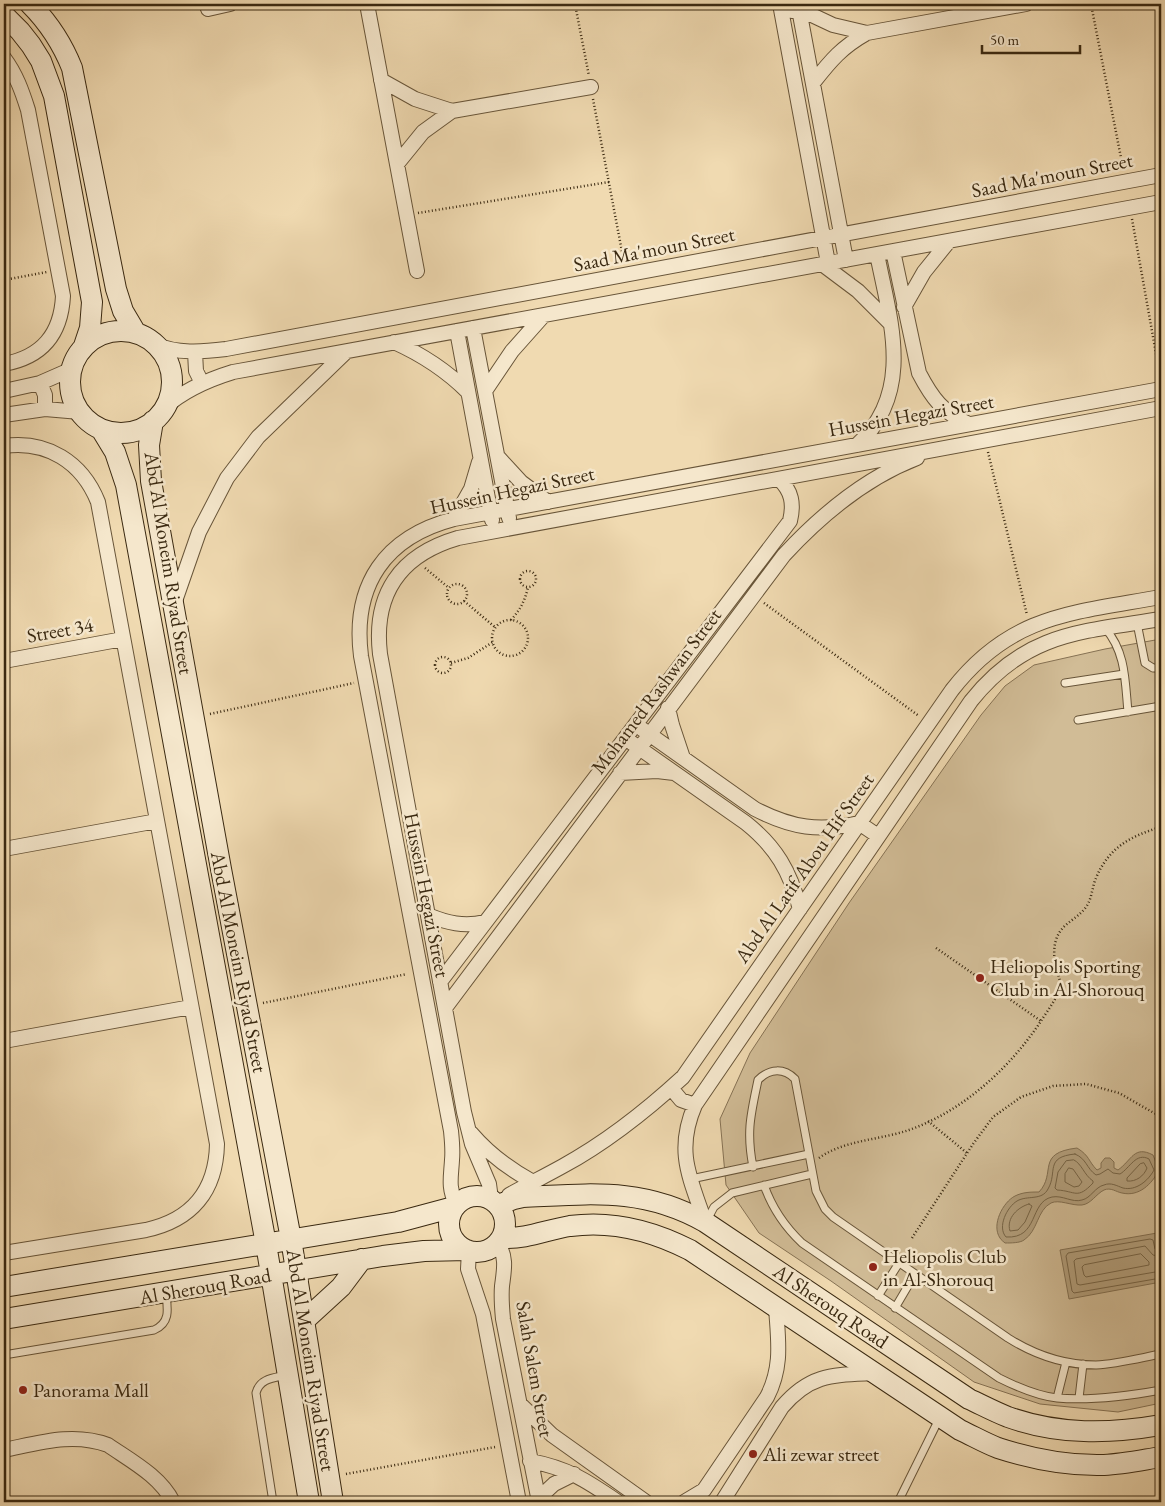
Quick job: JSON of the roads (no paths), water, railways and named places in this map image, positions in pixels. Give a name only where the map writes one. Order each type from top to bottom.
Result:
[{"type":"street","points":[[30,4],[54,32],[72,68],[120,304],[136,333]]},
{"type":"street","points":[[208,9],[230,4]]},
{"type":"street","points":[[355,4],[368,9],[417,271]]},
{"type":"street","points":[[813,83],[836,54],[851,42],[867,33],[1026,4]]},
{"type":"street","points":[[867,33],[833,25],[799,7],[781,9],[823,238],[825,264],[858,291],[890,323]]},
{"type":"street","points":[[799,7],[846,260]]},
{"type":"street","points":[[4,15],[20,30],[41,61],[54,96],[92,309],[90,328],[84,346],[74,360],[70,380],[71,392],[74,403],[86,419],[101,429],[112,432],[128,432],[144,427],[175,398],[202,383],[233,372],[1161,202]]},
{"type":"street","points":[[4,58],[21,88],[28,110],[63,296],[58,325],[51,338],[41,349],[28,357],[4,364]]},
{"type":"street","points":[[381,80],[415,99],[452,111]]},
{"type":"street","points":[[397,164],[424,132],[452,111],[591,87]]},
{"type":"street","name":"Saad Ma'moun Street","points":[[154,344],[167,350],[195,352],[226,349],[1161,175]]},
{"type":"street","points":[[904,307],[924,272],[949,241]]},
{"type":"street","points":[[893,251],[919,373],[939,405],[953,417],[976,423],[986,441]]},
{"type":"street","points":[[857,445],[869,434],[883,409],[889,391],[894,363],[894,344],[877,254]]},
{"type":"street","points":[[92,309],[109,309],[120,304]]},
{"type":"street","points":[[485,391],[512,351],[544,315]]},
{"type":"street","points":[[473,328],[511,528]]},
{"type":"street","points":[[84,346],[103,334],[114,331],[136,333],[154,344],[168,363],[171,374],[169,398],[158,415]]},
{"type":"street","points":[[457,331],[494,531]]},
{"type":"street","points":[[394,342],[434,363],[468,392]]},
{"type":"street","points":[[174,604],[199,532],[227,478],[258,437],[346,351]]},
{"type":"street","points":[[195,352],[196,371],[202,383]]},
{"type":"street","points":[[4,391],[40,383],[72,369]]},
{"type":"street","name":"Hussein Hegazi Street","points":[[455,1206],[449,1184],[452,1160],[451,1131],[358,635],[365,595],[373,576],[384,559],[399,544],[422,530],[434,524],[454,519],[976,423],[1160,382]]},
{"type":"street","points":[[40,383],[45,396],[45,409]]},
{"type":"street","name":"Hussein Hegazi Street","points":[[495,1202],[468,1131],[380,654],[378,635],[379,615],[385,596],[394,579],[407,564],[422,552],[439,543],[494,531],[1161,408]]},
{"type":"street","points":[[4,415],[45,409],[80,412]]},
{"type":"street","name":"Abd Al Moneim Riyad Street","points":[[158,415],[149,454],[151,481],[221,869],[292,1240],[333,1502]]},
{"type":"street","name":"Abd Al Moneim Riyad Street","points":[[101,429],[119,462],[126,485],[266,1244],[309,1502]]},
{"type":"street","points":[[4,446],[20,445],[45,449],[68,461],[86,479],[98,502],[217,1144],[213,1174],[207,1188],[199,1201],[175,1221],[161,1227],[4,1253]]},
{"type":"street","name":"Mohamed Rashwan Street","points":[[445,1008],[784,555],[830,510],[856,491],[884,474],[913,460],[943,449]]},
{"type":"street","points":[[119,462],[130,455],[149,454]]},
{"type":"street","points":[[454,519],[471,489],[480,456]]},
{"type":"street","points":[[498,457],[521,482],[548,502]]},
{"type":"street","name":"Mohamed Rashwan Street","points":[[441,986],[485,922],[790,522],[792,502],[785,485],[779,479]]},
{"type":"street","name":"Abd Al Latif Abou Hif Street","points":[[495,1202],[563,1167],[592,1149],[626,1125],[683,1077],[960,679],[979,659],[1012,635],[1030,626],[1069,614],[1161,597]]},
{"type":"street","points":[[706,1222],[686,1165],[684,1149],[689,1119],[694,1105],[971,701],[995,674],[1016,658],[1040,645],[1074,633],[1161,619]]},
{"type":"street","name":"Street 34","points":[[4,661],[123,639]]},
{"type":"street","points":[[668,708],[674,734],[684,758]]},
{"type":"street","points":[[635,724],[755,809],[775,819],[795,826],[816,828],[838,828],[859,823],[878,836]]},
{"type":"street","points":[[625,738],[762,836],[787,869],[795,888],[800,909]]},
{"type":"street","points":[[620,773],[638,771],[675,773]]},
{"type":"street","points":[[4,849],[157,821]]},
{"type":"street","points":[[198,874],[221,869]]},
{"type":"street","points":[[428,915],[456,924],[472,925],[485,922]]},
{"type":"street","points":[[425,994],[441,986]]},
{"type":"street","points":[[4,1042],[191,1008]]},
{"type":"street","points":[[671,1088],[681,1100],[694,1105]]},
{"type":"street","points":[[468,1131],[491,1155],[532,1182]]},
{"type":"street","name":"Al Sherouq Road","points":[[495,1202],[522,1198],[595,1194],[625,1195],[663,1203],[706,1222],[969,1399],[1008,1417],[1049,1428],[1091,1433],[1161,1425]]},
{"type":"street","points":[[479,1195],[495,1202],[503,1212],[505,1220],[505,1229],[500,1240],[485,1251],[468,1251],[459,1246],[450,1232],[448,1223],[455,1206],[466,1197],[479,1195]]},
{"type":"street","name":"Al Sherouq Road","points":[[4,1287],[398,1222],[455,1206]]},
{"type":"street","name":"Al Sherouq Road","points":[[500,1240],[524,1237],[571,1226],[595,1224],[620,1226],[644,1231],[668,1239],[690,1250],[960,1430],[997,1447],[1030,1457],[1059,1462],[1103,1465],[1161,1457]]},
{"type":"street","name":"Salah Salem Street","points":[[500,1240],[505,1266],[502,1314],[538,1501]]},
{"type":"street","name":"Al Sherouq Road","points":[[4,1319],[362,1259],[424,1251],[468,1251]]},
{"type":"street","name":"Salah Salem Street","points":[[468,1251],[468,1269],[482,1309],[519,1502]]},
{"type":"street","points":[[305,1320],[330,1299],[362,1259]]},
{"type":"street","points":[[684,1502],[704,1490],[767,1397],[773,1384],[779,1357],[776,1307]]},
{"type":"street","points":[[905,1393],[921,1367]]},
{"type":"street","points":[[722,1502],[782,1407],[792,1395],[804,1386],[832,1375],[875,1373]]},
{"type":"street","points":[[520,1404],[564,1444],[646,1502]]},
{"type":"street","points":[[4,1450],[63,1438],[81,1438],[99,1442],[108,1445],[158,1481],[173,1502]]},
{"type":"street","points":[[530,1461],[553,1466],[574,1474],[618,1502]]},
{"type":"street","points":[[538,1501],[554,1484],[574,1474]]},
{"type":"lane","points":[[1137,623],[1143,660],[1150,667],[1161,668]]},
{"type":"lane","points":[[1105,628],[1112,636],[1121,654],[1128,712]]},
{"type":"lane","points":[[1065,683],[1124,674]]},
{"type":"lane","points":[[1078,720],[1161,706]]},
{"type":"lane","points":[[753,1166],[749,1146],[749,1127],[758,1080],[762,1075],[774,1071],[786,1072],[795,1079],[812,1174],[820,1200],[829,1213],[1020,1346],[1047,1357],[1066,1362],[1098,1365],[1161,1354]]},
{"type":"lane","points":[[691,1179],[808,1154]]},
{"type":"lane","points":[[706,1222],[714,1207],[727,1196],[764,1184],[812,1174]]},
{"type":"lane","points":[[764,1184],[776,1212],[802,1244],[999,1378],[1029,1391],[1057,1398],[1121,1396],[1161,1390]]},
{"type":"lane","points":[[878,1296],[899,1263]]},
{"type":"lane","points":[[895,1308],[915,1274]]},
{"type":"lane","points":[[4,1355],[159,1328],[163,1325],[168,1315],[166,1292]]},
{"type":"lane","points":[[1057,1398],[1066,1362]]},
{"type":"lane","points":[[1079,1398],[1083,1364]]},
{"type":"lane","points":[[274,1502],[256,1393],[259,1385],[265,1380],[289,1375]]},
{"type":"lane","points":[[898,1502],[940,1416]]},
{"type":"water","points":[[1077,1148],[1097,1170],[1101,1168],[1101,1163],[1105,1158],[1110,1158],[1114,1162],[1114,1168],[1118,1170],[1137,1153],[1147,1152],[1153,1155],[1159,1170],[1149,1184],[1134,1193],[1128,1194],[1107,1189],[1082,1205],[1051,1203],[1043,1210],[1029,1236],[1020,1242],[1005,1243],[1000,1238],[997,1227],[1000,1214],[1006,1203],[1018,1195],[1039,1192],[1047,1178],[1051,1159],[1056,1154]]},
{"type":"water","points":[[1157,1233],[1161,1259],[1161,1282],[1069,1299],[1060,1250]]},
{"type":"place","name":"Heliopolis Sporting Club in Al-Shorouq","points":[[980,978]]},
{"type":"place","name":"Heliopolis Club in Al-Shorouq","points":[[873,1267]]},
{"type":"place","name":"Panorama Mall","points":[[23,1390]]},
{"type":"place","name":"Ali zewar street","points":[[753,1454]]}]
